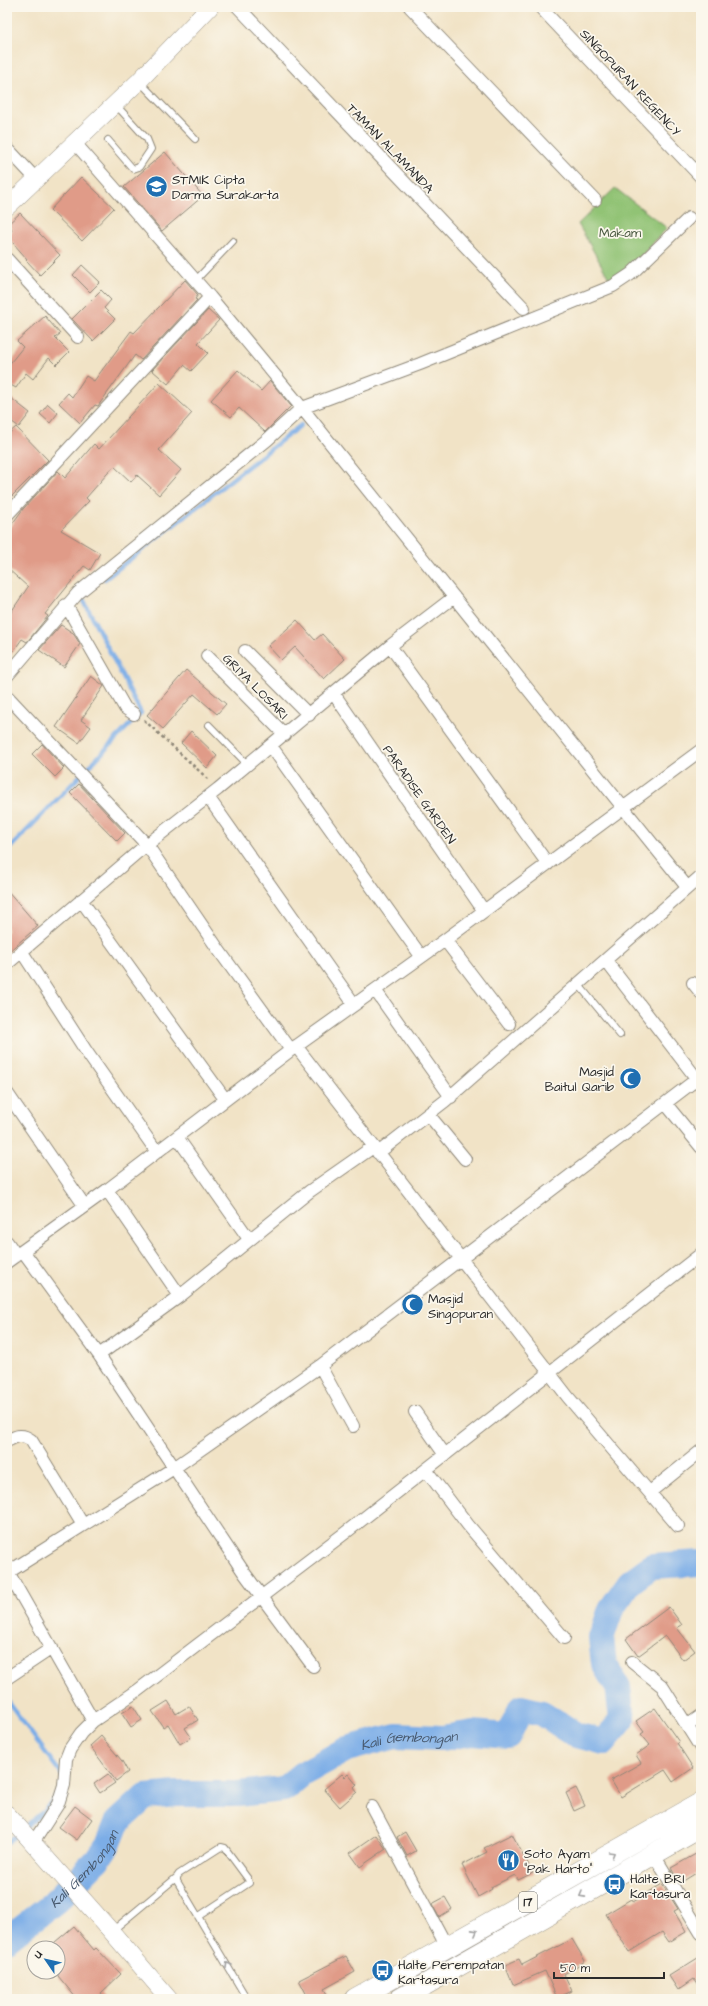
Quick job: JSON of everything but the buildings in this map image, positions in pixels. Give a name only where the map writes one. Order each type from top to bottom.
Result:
[{"type":"highway","name":"17","points":[[355,1999],[701,1803]]},
{"type":"highway","name":"17","points":[[400,1999],[701,1827]]},
{"type":"highway","points":[[499,1918],[510,1936]]},
{"type":"street","points":[[7,207],[139,81],[210,7]]},
{"type":"street","name":"TAMAN ALAMANDA","points":[[238,7],[524,308]]},
{"type":"street","points":[[410,7],[595,200]]},
{"type":"street","name":"SINGOPURAN REGENCY","points":[[540,7],[701,177]]},
{"type":"street","points":[[75,143],[210,297],[302,408],[687,887]]},
{"type":"street","points":[[7,148],[36,179]]},
{"type":"street","points":[[7,676],[66,605],[114,563],[267,440],[302,408],[420,364],[613,286],[631,274],[689,218]]},
{"type":"street","points":[[7,259],[78,337]]},
{"type":"street","points":[[7,515],[210,297]]},
{"type":"street","points":[[7,964],[147,845],[285,735],[390,646],[454,597]]},
{"type":"street","points":[[66,605],[125,708],[139,717]]},
{"type":"street","points":[[390,646],[548,864]]},
{"type":"street","points":[[245,651],[309,715]]},
{"type":"street","name":"GRIYA LOSARI","points":[[207,656],[285,735]]},
{"type":"street","name":"PARADISE GARDEN","points":[[334,694],[484,911]]},
{"type":"street","points":[[7,696],[147,845],[218,949],[293,1048],[462,1259],[568,1397],[678,1526]]},
{"type":"street","points":[[271,746],[421,956]]},
{"type":"street","points":[[15,1256],[84,1205],[107,1190],[293,1048],[445,940],[622,807],[701,750]]},
{"type":"street","points":[[208,797],[354,1004]]},
{"type":"street","points":[[99,1355],[180,1296],[310,1191],[375,1150],[451,1097],[701,876]]},
{"type":"street","points":[[81,900],[225,1099]]},
{"type":"street","points":[[445,940],[509,1024]]},
{"type":"street","points":[[22,952],[88,1054],[157,1152]]},
{"type":"street","points":[[93,1721],[8,1572],[174,1468],[320,1366],[666,1104],[699,1077],[606,961]]},
{"type":"street","points":[[693,983],[701,993]]},
{"type":"street","points":[[375,990],[451,1097]]},
{"type":"street","points":[[7,1093],[84,1205]]},
{"type":"street","points":[[666,1104],[701,1147]]},
{"type":"street","points":[[428,1114],[465,1160]]},
{"type":"street","points":[[177,1136],[249,1239]]},
{"type":"street","points":[[107,1190],[180,1296]]},
{"type":"street","points":[[7,1242],[15,1256],[99,1355],[261,1596],[313,1666]]},
{"type":"street","points":[[31,1841],[58,1804],[64,1785],[66,1759],[70,1749],[81,1733],[93,1721],[137,1691],[551,1374],[701,1254]]},
{"type":"street","points":[[320,1366],[353,1426]]},
{"type":"street","points":[[415,1412],[445,1455]]},
{"type":"street","points":[[7,1441],[16,1435],[22,1435],[31,1440],[83,1525]]},
{"type":"street","points":[[650,1492],[701,1451]]},
{"type":"street","points":[[426,1470],[468,1525],[564,1638]]},
{"type":"street","points":[[7,1678],[52,1648]]},
{"type":"street","points":[[632,1662],[662,1686],[701,1748]]},
{"type":"street","points":[[687,1726],[701,1716]]},
{"type":"street","points":[[372,1807],[447,1947]]},
{"type":"street","points":[[12,1820],[112,1931],[169,1999]]},
{"type":"street","points":[[654,1855],[701,1933]]},
{"type":"lane","points":[[139,81],[195,139]]},
{"type":"lane","points":[[108,140],[133,169],[139,168],[151,149],[150,143],[147,139],[115,104]]},
{"type":"lane","points":[[195,281],[233,241]]},
{"type":"lane","points":[[209,725],[248,764]]},
{"type":"lane","points":[[579,985],[620,1035]]},
{"type":"lane","points":[[112,1931],[179,1874],[221,1847],[228,1851],[248,1879],[246,1886],[199,1916]]},
{"type":"lane","points":[[177,1877],[177,1881],[247,1999]]},
{"type":"path","points":[[139,717],[218,789]]},
{"type":"green space","name":"Makam","points":[[615,188],[667,228],[640,257],[611,282],[578,224]]},
{"type":"waterway","points":[[105,579],[301,425]]},
{"type":"waterway","points":[[7,851],[141,713],[82,597],[86,594]]},
{"type":"waterway","name":"Kali Gembongan","points":[[7,1939],[56,1901],[98,1859],[109,1843],[117,1823],[145,1797],[176,1794],[237,1794],[284,1789],[302,1774],[347,1749],[396,1736],[442,1738],[473,1733],[508,1736],[521,1708],[542,1713],[576,1735],[604,1742],[622,1720],[618,1687],[604,1664],[601,1638],[611,1609],[630,1582],[652,1566],[701,1563]]},
{"type":"waterway","points":[[7,1700],[62,1775]]},
{"type":"waterway","points":[[7,1843],[45,1810],[56,1796]]},
{"type":"place","name":"STMIK Cipta Darma Surakarta","points":[[157,186]]},
{"type":"place","name":"Masjid Baitul Qarib","points":[[630,1078]]},
{"type":"place","name":"Masjid Singopuran","points":[[412,1305]]},
{"type":"place","name":"Soto Ayam \"Pak Harto\"","points":[[509,1860]]},
{"type":"place","name":"Halte BRI Kartasura","points":[[614,1885]]},
{"type":"place","name":"Halte Perempatan Kartasura","points":[[382,1971]]}]
